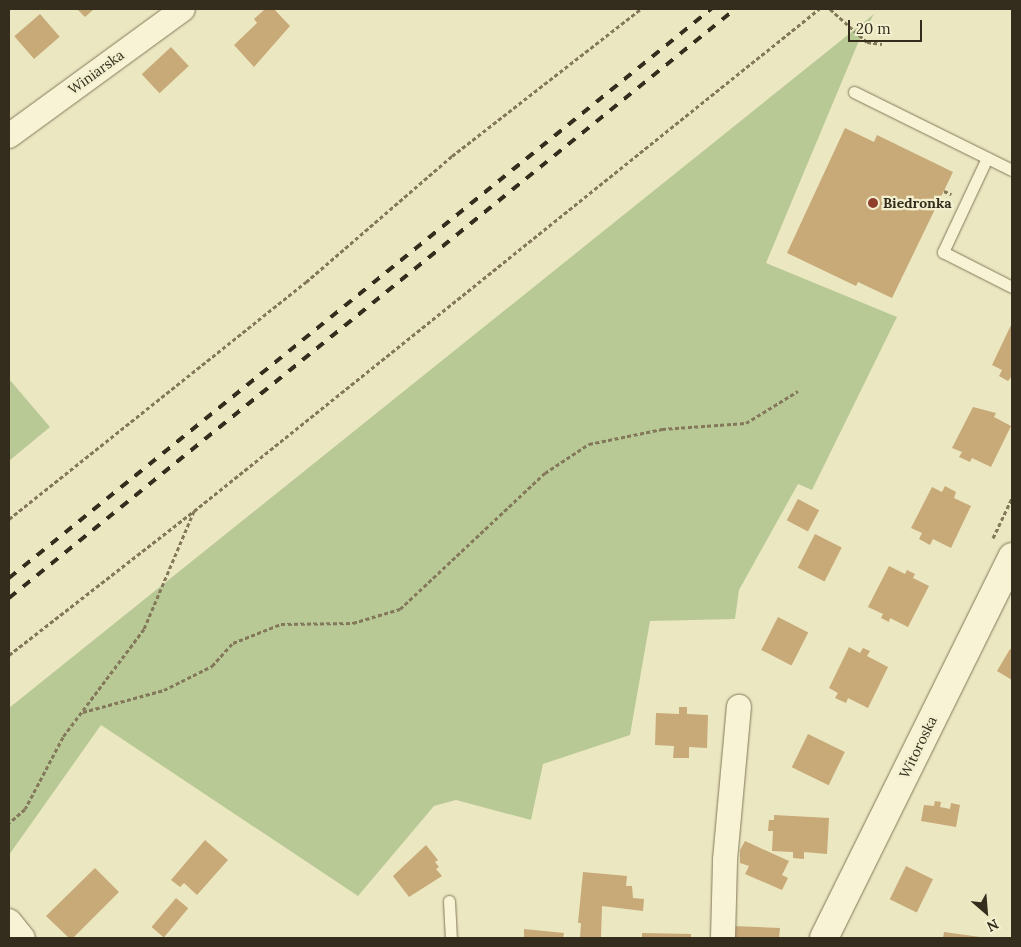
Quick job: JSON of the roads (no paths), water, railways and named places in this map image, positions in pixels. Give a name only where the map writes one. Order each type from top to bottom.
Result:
[{"type":"main road","name":"Witoroska","points":[[824,938],[1012,556]]},
{"type":"street","name":"Winiarska","points":[[9,136],[183,9]]},
{"type":"street","points":[[722,938],[725,860],[739,706]]},
{"type":"street","points":[[9,921],[23,938]]},
{"type":"lane","points":[[854,92],[1012,170]]},
{"type":"lane","points":[[987,158],[943,252],[1012,287]]},
{"type":"lane","points":[[449,901],[452,938]]},
{"type":"railway","points":[[9,578],[711,9]]},
{"type":"railway","points":[[9,598],[735,9]]},
{"type":"place","name":"Biedronka","points":[[873,203]]}]
